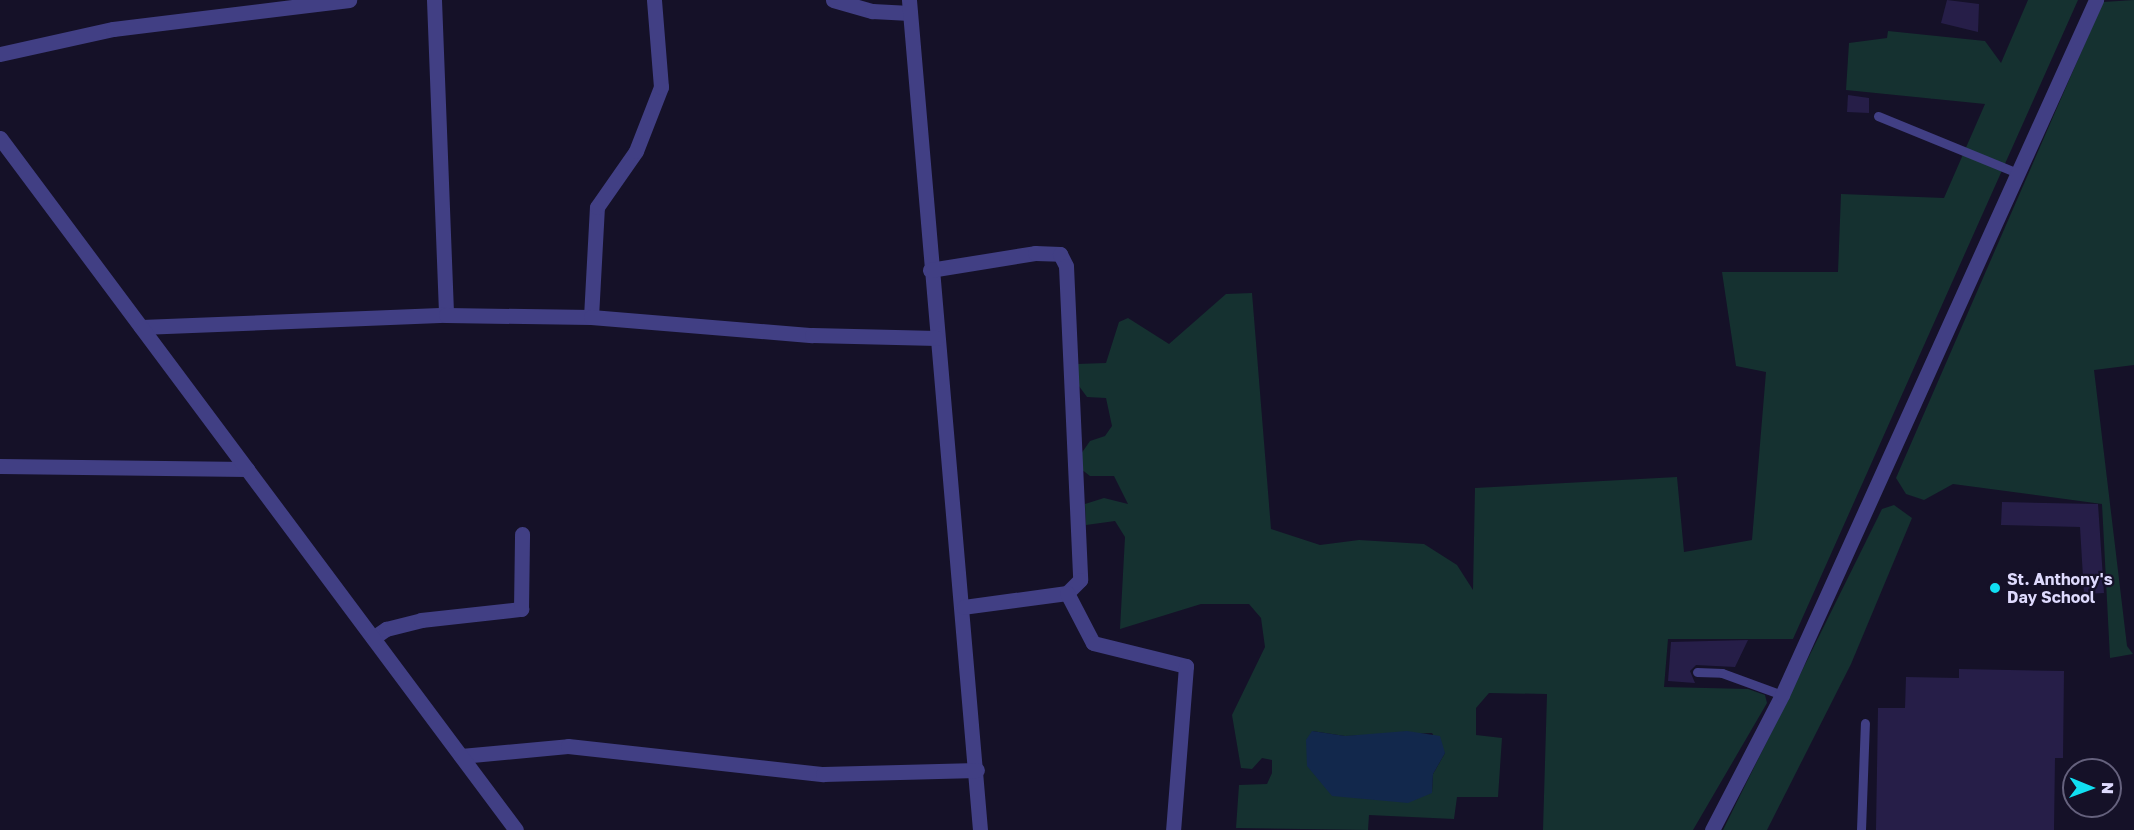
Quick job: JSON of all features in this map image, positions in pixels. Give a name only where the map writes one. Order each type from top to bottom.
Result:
[{"type":"street","points":[[0,54],[113,29],[245,6],[350,0]]},
{"type":"street","points":[[434,0],[446,315]]},
{"type":"street","points":[[591,317],[597,207],[636,151],[661,87],[654,0]]},
{"type":"street","points":[[833,0],[872,11],[909,6],[930,270],[964,607],[980,830]]},
{"type":"street","points":[[1712,830],[1782,695],[2013,171],[2096,0]]},
{"type":"street","points":[[0,138],[516,830]]},
{"type":"street","points":[[930,270],[1035,253],[1064,257],[1080,580],[1067,593],[964,607]]},
{"type":"street","points":[[141,327],[446,315],[591,317],[812,335],[937,338]]},
{"type":"street","points":[[0,466],[247,469]]},
{"type":"street","points":[[373,639],[386,629],[421,620],[521,609],[522,534]]},
{"type":"street","points":[[1067,593],[1093,643],[1186,666],[1173,830]]},
{"type":"street","points":[[461,756],[568,746],[823,774],[977,770]]},
{"type":"lane","points":[[1878,116],[2013,171]]},
{"type":"lane","points":[[1697,672],[1732,677],[1782,695]]},
{"type":"lane","points":[[1861,830],[1865,723]]},
{"type":"green space","points":[[2028,0],[2078,0],[1793,639],[1668,639],[1664,687],[1748,689],[1765,695],[1767,703],[1693,830],[1543,830],[1547,694],[1489,693],[1476,708],[1476,735],[1502,738],[1498,797],[1457,797],[1454,819],[1369,815],[1368,830],[1236,828],[1239,785],[1267,784],[1272,773],[1272,760],[1262,758],[1252,769],[1241,768],[1232,715],[1265,647],[1261,618],[1249,604],[1201,604],[1120,629],[1125,537],[1115,521],[1086,525],[1085,504],[1104,498],[1128,504],[1114,476],[1090,476],[1081,469],[1081,454],[1090,441],[1105,436],[1112,426],[1106,398],[1087,397],[1076,382],[1077,364],[1106,363],[1119,322],[1128,318],[1169,344],[1226,294],[1252,293],[1271,529],[1320,545],[1359,540],[1424,544],[1457,565],[1473,590],[1475,488],[1677,477],[1684,552],[1752,540],[1766,372],[1736,366],[1722,272],[1838,272],[1841,194],[1944,198],[1985,104],[1846,90],[1849,43],[1887,38],[1888,31],[1985,41],[2001,63]],"holes":[[[1312,731],[1345,736],[1432,733],[1445,753],[1433,774],[1432,792]]]},
{"type":"green space","points":[[2134,0],[2134,365],[2094,370],[2127,646],[2133,654],[2110,658],[2102,504],[1953,484],[1924,500],[1906,494],[1896,478],[2103,2]]},
{"type":"green space","points":[[1894,505],[1912,518],[1851,664],[1767,830],[1723,830],[1882,509]]},
{"type":"water","points":[[1312,731],[1345,736],[1407,731],[1440,736],[1445,753],[1433,774],[1432,793],[1408,803],[1332,796],[1307,766],[1306,740]]},
{"type":"building","points":[[1947,0],[1979,4],[1978,32],[1941,23]]},
{"type":"building","points":[[1848,95],[1869,98],[1869,113],[1847,112]]},
{"type":"building","points":[[2002,502],[2098,504],[2104,593],[2084,594],[2080,527],[2001,525]]},
{"type":"building","points":[[1748,640],[1735,667],[1696,665],[1690,671],[1695,683],[1668,681],[1671,642]]},
{"type":"building","points":[[1959,669],[2064,671],[2063,758],[2055,758],[2054,830],[1876,830],[1878,708],[1905,708],[1906,677],[1959,678]]},
{"type":"place","name":"St. Anthony's Day School","points":[[1995,588]]}]
